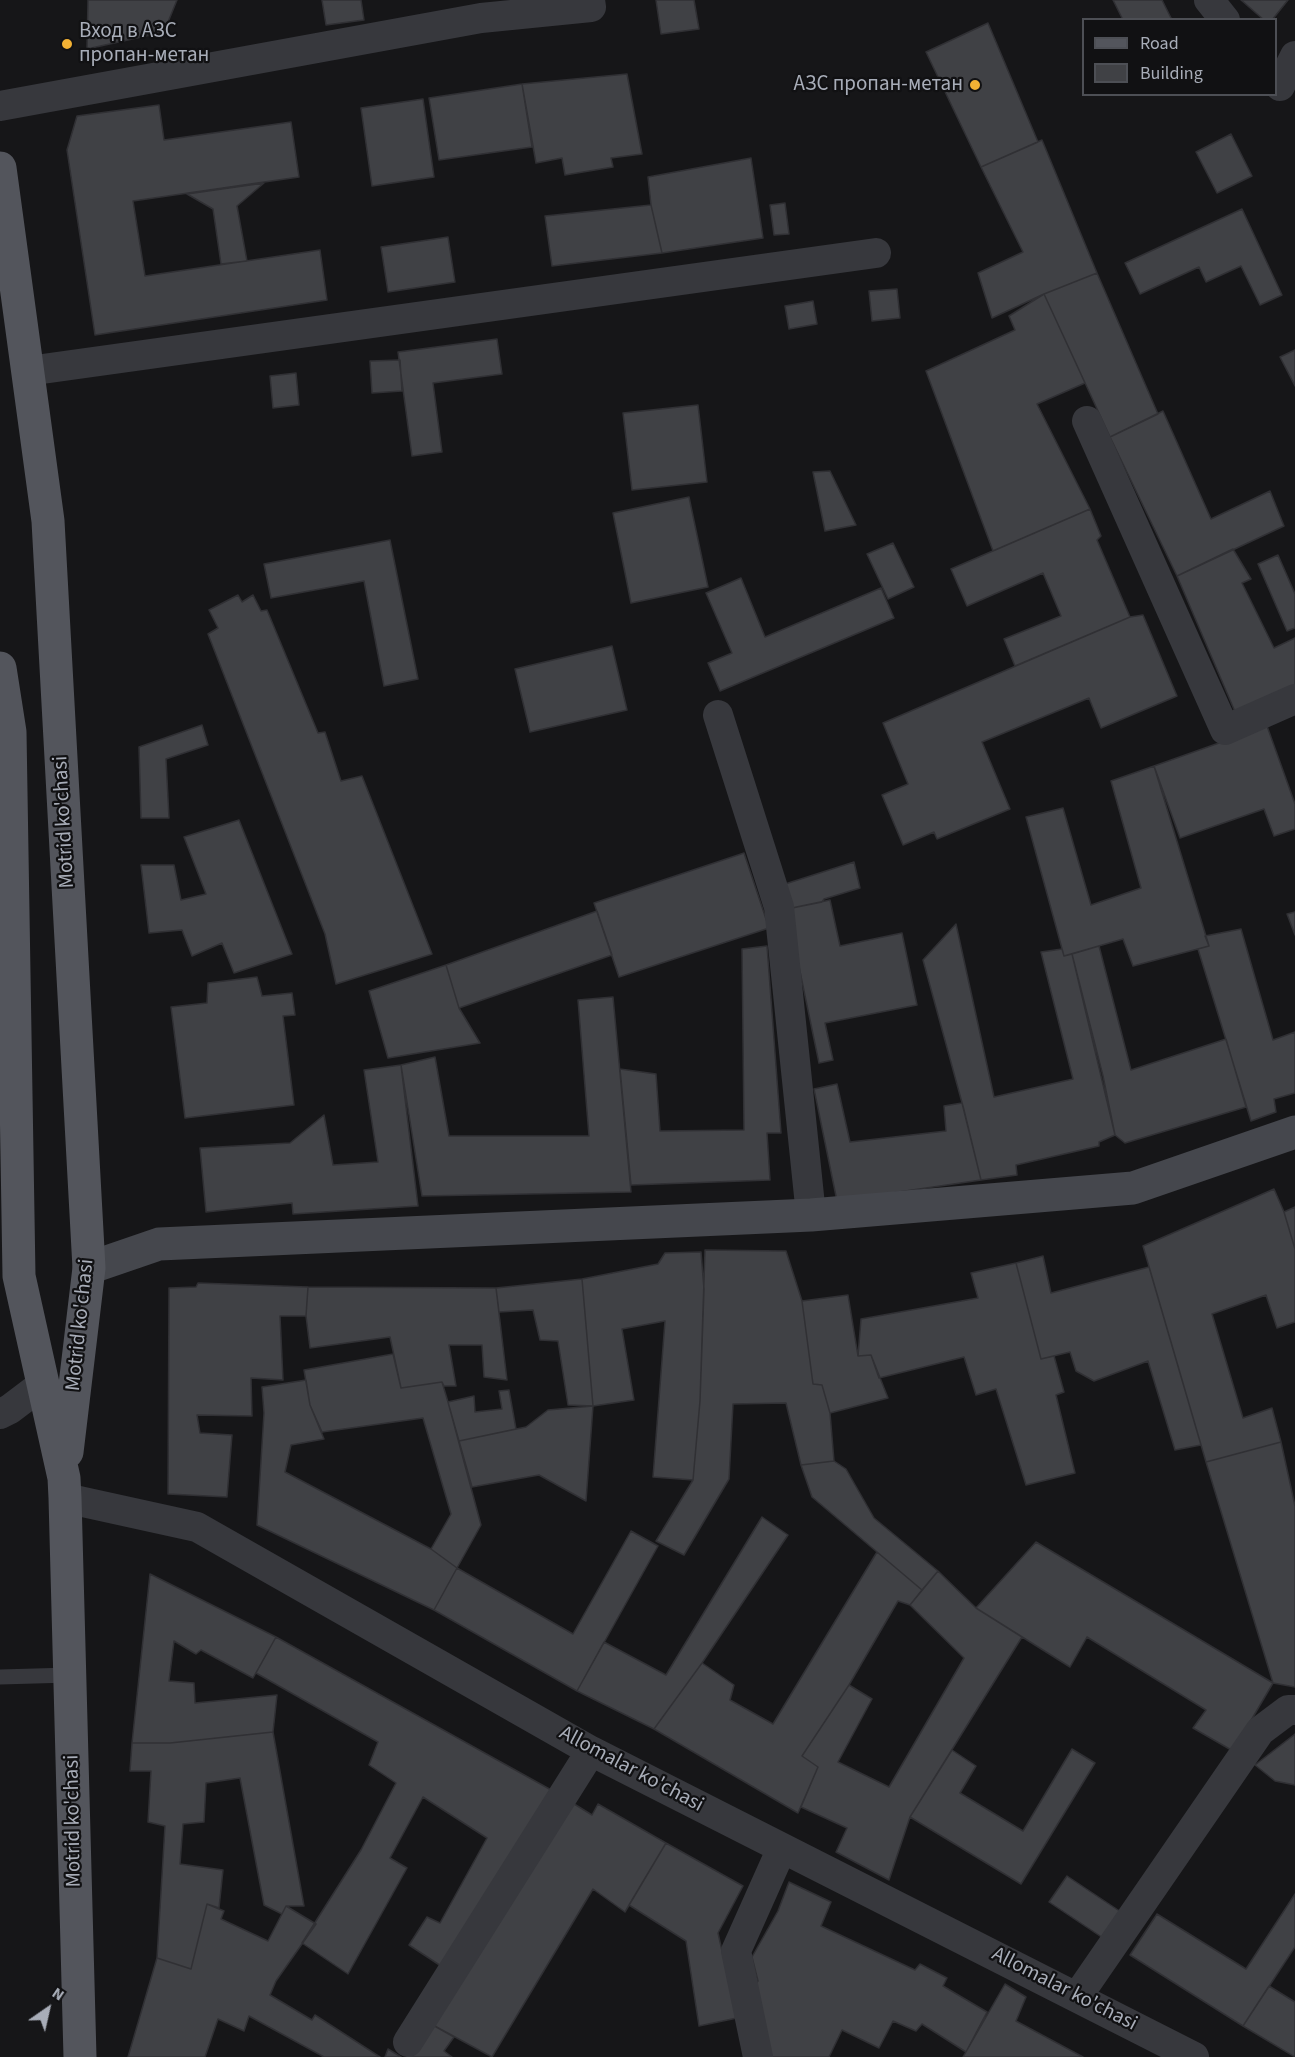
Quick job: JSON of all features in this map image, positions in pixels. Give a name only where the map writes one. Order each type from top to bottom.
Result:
[{"type":"main road","name":"Motrid ko'chasi","points":[[0,168],[48,521],[89,1268],[64,1488],[80,2057]]},
{"type":"main road","name":"Motrid ko'chasi","points":[[0,668],[10,732],[19,1276],[64,1488]]},
{"type":"street","points":[[0,106],[479,9],[591,7],[590,0]]},
{"type":"street","points":[[1209,0],[1223,18]]},
{"type":"street","points":[[1283,87],[1295,56]]},
{"type":"street","points":[[28,371],[876,253]]},
{"type":"street","points":[[1087,421],[1225,730],[1295,699]]},
{"type":"street","points":[[718,715],[779,908],[811,1215]]},
{"type":"street","points":[[89,1268],[159,1244],[811,1215],[1133,1188],[1295,1132]]},
{"type":"street","points":[[0,1414],[43,1384]]},
{"type":"street","name":"Allomalar ko'chasi","points":[[64,1488],[197,1527],[591,1751],[1194,2057]]},
{"type":"street","points":[[1077,1997],[1260,1731],[1288,1710],[1295,1710]]},
{"type":"street","points":[[408,2042],[591,1751]]},
{"type":"street","points":[[758,2057],[736,1951],[782,1848]]},
{"type":"lane","points":[[0,1677],[70,1675]]},
{"type":"building","points":[[88,0],[177,0],[164,32],[87,49]]},
{"type":"building","points":[[322,0],[361,0],[364,20],[326,25]]},
{"type":"building","points":[[656,0],[694,0],[699,29],[661,34]]},
{"type":"building","points":[[1113,0],[1162,0],[1171,18],[1122,18]]},
{"type":"building","points":[[1241,0],[1288,0],[1274,18],[1262,18]]},
{"type":"building","points":[[988,23],[1038,142],[981,167],[926,52]]},
{"type":"building","points":[[627,74],[642,154],[611,158],[613,167],[565,175],[562,158],[536,163],[522,84]]},
{"type":"building","points":[[522,84],[532,147],[439,160],[429,98]]},
{"type":"building","points":[[423,99],[434,177],[372,186],[361,108]]},
{"type":"building","points":[[159,105],[164,140],[291,122],[299,177],[133,201],[145,276],[320,250],[327,300],[95,335],[67,150],[77,116]]},
{"type":"building","points":[[1231,134],[1252,176],[1217,193],[1196,152]]},
{"type":"building","points":[[1042,140],[1097,273],[992,318],[978,273],[1023,252],[981,167]]},
{"type":"building","points":[[751,158],[763,238],[662,253],[651,205],[648,177]]},
{"type":"building","points":[[264,183],[237,206],[247,261],[221,264],[213,209],[187,194]]},
{"type":"building","points":[[785,203],[789,234],[774,235],[770,205]]},
{"type":"building","points":[[651,205],[662,253],[552,266],[545,216]]},
{"type":"building","points":[[1242,209],[1282,295],[1260,305],[1241,266],[1206,282],[1199,267],[1140,294],[1125,263]]},
{"type":"building","points":[[448,237],[455,282],[388,292],[381,247]]},
{"type":"building","points":[[1097,273],[1158,414],[1110,437],[1044,294]]},
{"type":"building","points":[[897,289],[900,318],[872,321],[869,291]]},
{"type":"building","points":[[1044,294],[1085,383],[1037,404],[1090,509],[993,551],[926,371],[1015,330],[1009,316]]},
{"type":"building","points":[[813,301],[817,324],[789,329],[785,306]]},
{"type":"building","points":[[497,339],[502,374],[433,383],[442,452],[412,456],[398,352]]},
{"type":"building","points":[[1295,350],[1295,386],[1280,357]]},
{"type":"building","points":[[400,360],[402,391],[372,393],[370,361]]},
{"type":"building","points":[[296,373],[299,405],[273,408],[270,376]]},
{"type":"building","points":[[698,405],[707,482],[632,490],[623,413]]},
{"type":"building","points":[[1163,411],[1211,519],[1270,491],[1284,526],[1177,576],[1110,437]]},
{"type":"building","points":[[830,471],[856,525],[825,531],[813,472]]},
{"type":"building","points":[[689,497],[708,587],[631,603],[613,513]]},
{"type":"building","points":[[1090,509],[1101,536],[1097,540],[1130,617],[1015,666],[1004,639],[1061,616],[1043,573],[967,606],[951,569]]},
{"type":"building","points":[[390,540],[418,679],[384,686],[364,581],[271,598],[264,564]]},
{"type":"building","points":[[893,543],[914,587],[888,599],[867,554]]},
{"type":"building","points":[[1233,549],[1251,579],[1242,583],[1274,648],[1295,638],[1295,686],[1236,714],[1177,576]]},
{"type":"building","points":[[1278,555],[1295,594],[1295,628],[1287,631],[1258,564]]},
{"type":"building","points":[[741,578],[765,637],[881,588],[894,618],[720,691],[708,663],[732,653],[706,593]]},
{"type":"building","points":[[238,595],[242,602],[253,595],[261,611],[267,610],[318,733],[325,732],[341,781],[362,776],[432,954],[336,984],[325,934],[208,634],[218,628],[209,610]]},
{"type":"building","points":[[1143,615],[1177,696],[1101,728],[1089,698],[982,742],[1010,809],[937,839],[934,832],[903,845],[882,795],[908,784],[883,723],[1130,617]]},
{"type":"building","points":[[612,646],[627,710],[530,732],[515,669]]},
{"type":"building","points":[[202,725],[208,745],[166,759],[169,818],[141,818],[139,747]]},
{"type":"building","points":[[1267,726],[1295,804],[1295,829],[1274,836],[1264,809],[1180,838],[1154,766]]},
{"type":"building","points":[[1154,766],[1209,946],[1133,966],[1123,939],[1064,956],[1026,817],[1063,808],[1091,905],[1141,888],[1111,781]]},
{"type":"building","points":[[239,820],[292,954],[234,973],[222,943],[192,956],[182,930],[149,933],[141,865],[174,865],[181,900],[206,894],[184,837]]},
{"type":"building","points":[[744,853],[769,928],[619,977],[594,903]]},
{"type":"building","points":[[854,862],[860,888],[824,899],[822,902],[787,909],[782,885]]},
{"type":"building","points":[[830,900],[840,946],[902,933],[917,1005],[825,1023],[833,1060],[819,1063],[787,909]]},
{"type":"building","points":[[597,911],[612,955],[459,1008],[446,965]]},
{"type":"building","points":[[1295,912],[1295,935],[1287,914]]},
{"type":"building","points":[[956,924],[994,1097],[1073,1079],[1041,952],[1062,949],[1064,956],[1072,954],[1115,1135],[1099,1142],[1099,1146],[1016,1165],[1017,1175],[981,1180],[923,960]]},
{"type":"building","points":[[1241,929],[1273,1040],[1295,1032],[1295,1093],[1274,1099],[1276,1112],[1251,1121],[1198,949],[1209,946],[1205,936]]},
{"type":"building","points":[[767,946],[781,1133],[767,1133],[770,1180],[631,1185],[620,1069],[656,1074],[660,1131],[744,1130],[742,949]]},
{"type":"building","points":[[1099,946],[1131,1070],[1226,1039],[1246,1107],[1125,1143],[1115,1135],[1103,1076],[1072,954]]},
{"type":"building","points":[[446,965],[459,1008],[480,1043],[388,1058],[369,991]]},
{"type":"building","points":[[257,977],[262,996],[292,993],[295,1015],[283,1016],[294,1105],[185,1118],[171,1007],[207,1003],[208,983]]},
{"type":"building","points":[[613,997],[631,1192],[422,1196],[401,1065],[435,1057],[449,1136],[589,1136],[578,1000]]},
{"type":"building","points":[[401,1065],[418,1206],[293,1214],[292,1203],[206,1212],[200,1148],[290,1143],[324,1115],[333,1165],[378,1162],[364,1070]]},
{"type":"building","points":[[837,1084],[850,1142],[946,1131],[944,1106],[962,1103],[981,1180],[837,1201],[814,1089]]},
{"type":"building","points":[[1274,1189],[1284,1212],[1295,1249],[1295,1322],[1277,1328],[1266,1295],[1212,1314],[1243,1418],[1272,1408],[1281,1442],[1206,1462],[1143,1246]]},
{"type":"building","points":[[1295,1207],[1295,1249],[1284,1212]]},
{"type":"building","points":[[705,1250],[786,1251],[802,1301],[813,1384],[822,1385],[830,1413],[834,1461],[801,1465],[786,1403],[733,1404],[729,1479],[684,1555],[656,1541],[693,1480],[700,1401]]},
{"type":"building","points":[[701,1252],[704,1289],[700,1401],[693,1480],[653,1477],[665,1321],[622,1329],[634,1400],[593,1406],[582,1279],[658,1264],[665,1253]]},
{"type":"building","points":[[1043,1256],[1051,1293],[1149,1267],[1201,1445],[1175,1450],[1148,1361],[1094,1381],[1076,1371],[1070,1352],[1041,1359],[1016,1263]]},
{"type":"building","points":[[1016,1263],[1041,1359],[1054,1356],[1064,1392],[1056,1395],[1075,1473],[1026,1485],[996,1389],[976,1395],[964,1357],[879,1378],[871,1355],[858,1356],[861,1319],[978,1298],[971,1273]]},
{"type":"building","points":[[582,1279],[593,1406],[568,1405],[558,1341],[540,1340],[533,1310],[499,1312],[496,1288]]},
{"type":"building","points":[[198,1283],[308,1287],[306,1316],[280,1316],[283,1380],[251,1378],[252,1416],[197,1415],[200,1433],[232,1435],[227,1497],[168,1494],[169,1288],[196,1287]]},
{"type":"building","points":[[308,1287],[496,1288],[507,1380],[484,1377],[482,1345],[449,1345],[456,1386],[444,1386],[442,1382],[401,1388],[390,1337],[310,1348],[306,1316]]},
{"type":"building","points":[[848,1295],[858,1356],[871,1355],[888,1398],[830,1413],[822,1385],[813,1384],[802,1301]]},
{"type":"building","points":[[393,1354],[401,1388],[442,1382],[448,1402],[481,1525],[457,1568],[431,1549],[451,1514],[423,1418],[322,1432],[310,1405],[304,1370]]},
{"type":"building","points":[[306,1380],[310,1405],[324,1439],[291,1445],[285,1472],[431,1549],[457,1568],[434,1610],[257,1525],[264,1413],[262,1387]]},
{"type":"building","points":[[509,1390],[516,1429],[459,1441],[448,1402],[474,1396],[475,1412],[502,1409],[499,1391]]},
{"type":"building","points":[[593,1406],[586,1501],[539,1475],[472,1487],[459,1441],[526,1427],[548,1410]]},
{"type":"building","points":[[1281,1442],[1295,1506],[1295,1687],[1273,1683],[1206,1462]]},
{"type":"building","points":[[834,1461],[846,1469],[874,1518],[938,1571],[922,1590],[812,1497],[801,1465]]},
{"type":"building","points":[[762,1517],[788,1535],[702,1663],[654,1729],[577,1691],[604,1642],[666,1675]]},
{"type":"building","points":[[631,1531],[658,1546],[577,1691],[434,1610],[457,1568],[573,1634]]},
{"type":"building","points":[[1036,1542],[1273,1683],[1233,1751],[1193,1728],[1206,1710],[1087,1637],[1070,1667],[976,1608]]},
{"type":"building","points":[[877,1552],[922,1590],[910,1605],[898,1601],[849,1685],[802,1756],[818,1767],[798,1813],[654,1729],[702,1663],[734,1685],[730,1700],[773,1724]]},
{"type":"building","points":[[938,1571],[976,1608],[1022,1637],[910,1817],[889,1880],[836,1852],[847,1828],[801,1807],[818,1767],[802,1756],[849,1685],[872,1699],[838,1762],[889,1787],[964,1658],[910,1605]]},
{"type":"building","points":[[150,1574],[276,1637],[253,1678],[201,1650],[196,1654],[174,1641],[169,1681],[194,1683],[195,1703],[277,1695],[273,1732],[170,1743],[132,1743]]},
{"type":"building","points":[[276,1637],[553,1791],[441,1966],[409,1945],[427,1917],[440,1923],[487,1838],[423,1797],[390,1858],[407,1868],[348,1974],[302,1943],[361,1850],[396,1783],[369,1765],[378,1742],[256,1673]]},
{"type":"building","points":[[273,1732],[304,1906],[286,1906],[282,1914],[264,1905],[240,1778],[206,1783],[204,1822],[183,1824],[180,1864],[223,1870],[219,1908],[207,1904],[191,1969],[157,1958],[165,1826],[148,1822],[151,1771],[130,1771],[132,1743],[170,1743]]},
{"type":"building","points":[[1295,1734],[1295,1785],[1275,1781],[1255,1765]]},
{"type":"building","points":[[1072,1749],[1095,1763],[1021,1884],[910,1817],[952,1750],[976,1766],[960,1793],[1023,1831]]},
{"type":"building","points":[[571,1802],[592,1815],[598,1804],[666,1843],[625,1912],[593,1889],[492,2057],[431,2024]]},
{"type":"building","points":[[666,1843],[743,1886],[718,1933],[737,2018],[699,2026],[686,1941],[629,1905]]},
{"type":"building","points":[[1067,1876],[1124,1914],[1106,1940],[1049,1902]]},
{"type":"building","points":[[789,1882],[831,1902],[821,1926],[915,1970],[920,1964],[947,1978],[943,1986],[987,2012],[966,2052],[922,2024],[916,2031],[893,2021],[879,2048],[842,2030],[829,2057],[764,2057],[748,1999],[758,1981],[752,1957],[778,1911]]},
{"type":"building","points":[[1295,1894],[1295,1947],[1243,2026],[1130,1955],[1157,1914],[1246,1969]]},
{"type":"building","points":[[207,1904],[224,1911],[221,1919],[268,1941],[286,1906],[316,1924],[276,1981],[270,1995],[312,2020],[315,2015],[380,2057],[324,2057],[249,2016],[244,2031],[218,2019],[205,2057],[128,2057],[157,1958],[191,1969]]},
{"type":"building","points":[[1005,1984],[1026,1997],[1016,2021],[1083,2057],[963,2057]]},
{"type":"building","points":[[1269,1986],[1295,2002],[1295,2057],[1243,2026]]},
{"type":"building","points":[[431,2024],[454,2037],[444,2051],[452,2057],[409,2057]]},
{"type":"building","points":[[388,2049],[401,2057],[385,2057]]},
{"type":"place","name":"Вход в АЗС пропан-метан","points":[[67,44]]},
{"type":"place","name":"АЗС пропан-метан","points":[[975,85]]}]
